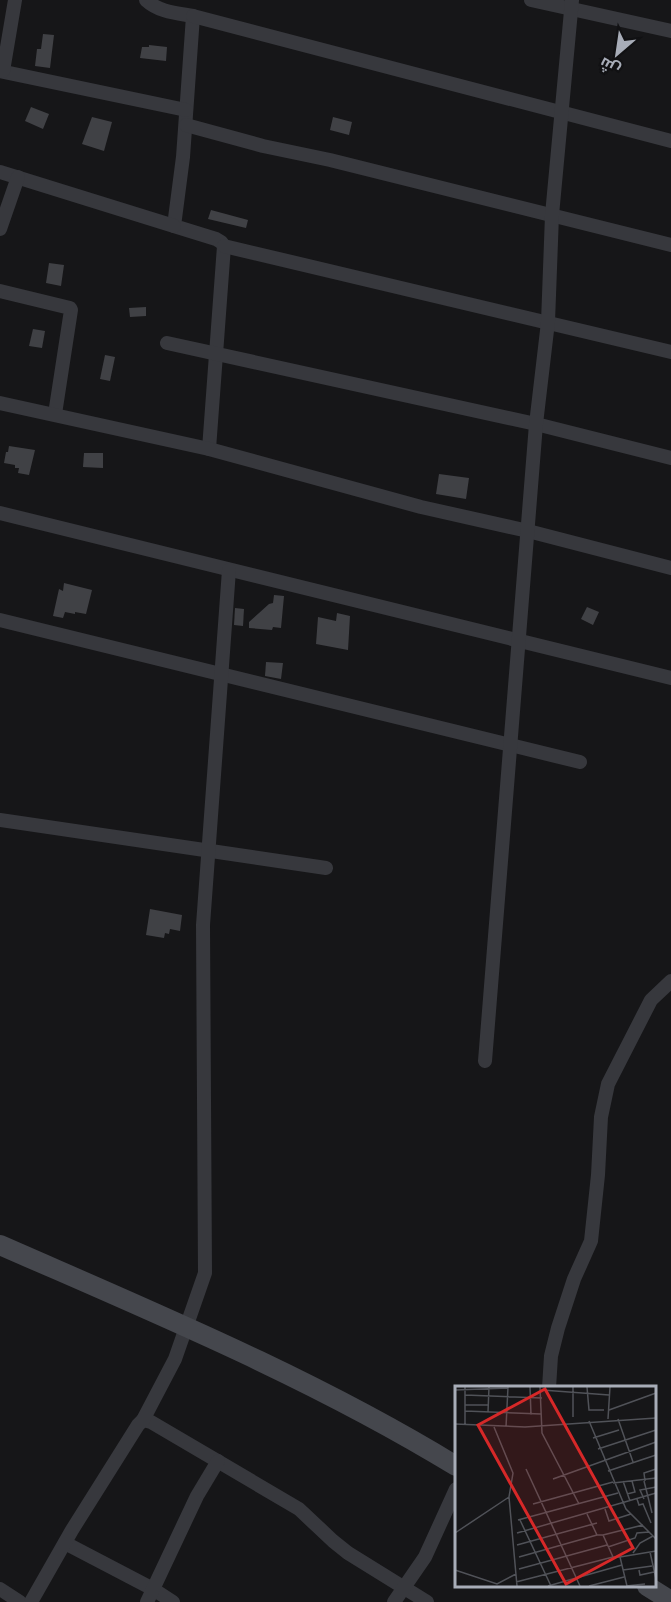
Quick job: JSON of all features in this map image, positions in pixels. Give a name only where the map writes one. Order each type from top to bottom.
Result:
[{"type":"street","points":[[15,0],[2,71],[186,110]]},
{"type":"street","points":[[146,0],[153,6],[166,11],[193,16],[671,141]]},
{"type":"street","points":[[531,0],[572,5],[671,31]]},
{"type":"street","points":[[485,1061],[536,424],[548,322],[552,215],[572,5]]},
{"type":"street","points":[[174,226],[186,125],[193,16]]},
{"type":"street","points":[[186,125],[263,146],[330,160],[671,244]]},
{"type":"street","points":[[0,172],[174,226],[216,240],[224,246],[671,352]]},
{"type":"street","points":[[0,230],[18,177]]},
{"type":"street","points":[[209,449],[224,246]]},
{"type":"street","points":[[0,291],[66,306],[71,310],[55,414]]},
{"type":"street","points":[[167,343],[536,424],[671,458]]},
{"type":"street","points":[[0,403],[209,449],[421,507],[528,531],[671,568]]},
{"type":"street","points":[[0,513],[671,678]]},
{"type":"street","points":[[31,1602],[65,1543],[143,1420],[175,1359],[205,1273],[203,925],[229,570]]},
{"type":"street","points":[[0,620],[580,762]]},
{"type":"street","points":[[0,820],[326,868]]},
{"type":"street","points":[[549,1386],[551,1356],[558,1328],[574,1279],[591,1240],[601,1117],[606,1092],[651,1000],[671,981]]},
{"type":"street","points":[[0,1245],[188,1326],[314,1387],[455,1465]]},
{"type":"street","points":[[143,1420],[151,1422],[299,1509],[333,1541],[427,1602]]},
{"type":"street","points":[[147,1602],[197,1496],[218,1461]]},
{"type":"street","points":[[394,1602],[424,1557],[455,1491]]},
{"type":"street","points":[[65,1543],[153,1589],[173,1602]]},
{"type":"street","points":[[649,1587],[671,1601]]},
{"type":"street","points":[[0,1589],[20,1602]]},
{"type":"building","points":[[43,34],[54,35],[50,68],[35,66],[37,49],[41,49]]},
{"type":"building","points":[[149,45],[167,47],[166,61],[140,58],[142,47],[149,47]]},
{"type":"building","points":[[31,107],[49,114],[43,129],[25,121]]},
{"type":"building","points":[[92,117],[112,122],[104,151],[82,144]]},
{"type":"building","points":[[333,117],[352,122],[349,135],[330,130]]},
{"type":"building","points":[[211,210],[248,220],[246,228],[208,219]]},
{"type":"building","points":[[49,263],[64,265],[61,286],[46,283]]},
{"type":"building","points":[[146,307],[146,316],[130,317],[129,308]]},
{"type":"building","points":[[33,329],[45,331],[42,348],[29,346]]},
{"type":"building","points":[[105,355],[115,357],[110,381],[100,379]]},
{"type":"building","points":[[9,446],[35,450],[29,475],[18,473],[19,468],[15,468],[15,465],[4,463]]},
{"type":"building","points":[[84,453],[103,453],[103,468],[83,467]]},
{"type":"building","points":[[439,474],[469,478],[466,499],[436,494]]},
{"type":"building","points":[[64,583],[92,590],[86,614],[65,612],[63,618],[53,616],[59,589],[63,591]]},
{"type":"building","points":[[274,595],[284,596],[281,628],[273,627],[272,630],[249,628],[249,622],[273,603]]},
{"type":"building","points":[[587,607],[599,612],[593,625],[581,619]]},
{"type":"building","points":[[235,608],[244,609],[243,626],[234,625]]},
{"type":"building","points":[[337,613],[350,616],[348,650],[316,644],[318,617],[336,621]]},
{"type":"building","points":[[266,662],[283,663],[281,679],[265,676]]},
{"type":"building","points":[[150,909],[182,915],[180,931],[170,929],[169,934],[165,933],[164,938],[146,935]]}]
